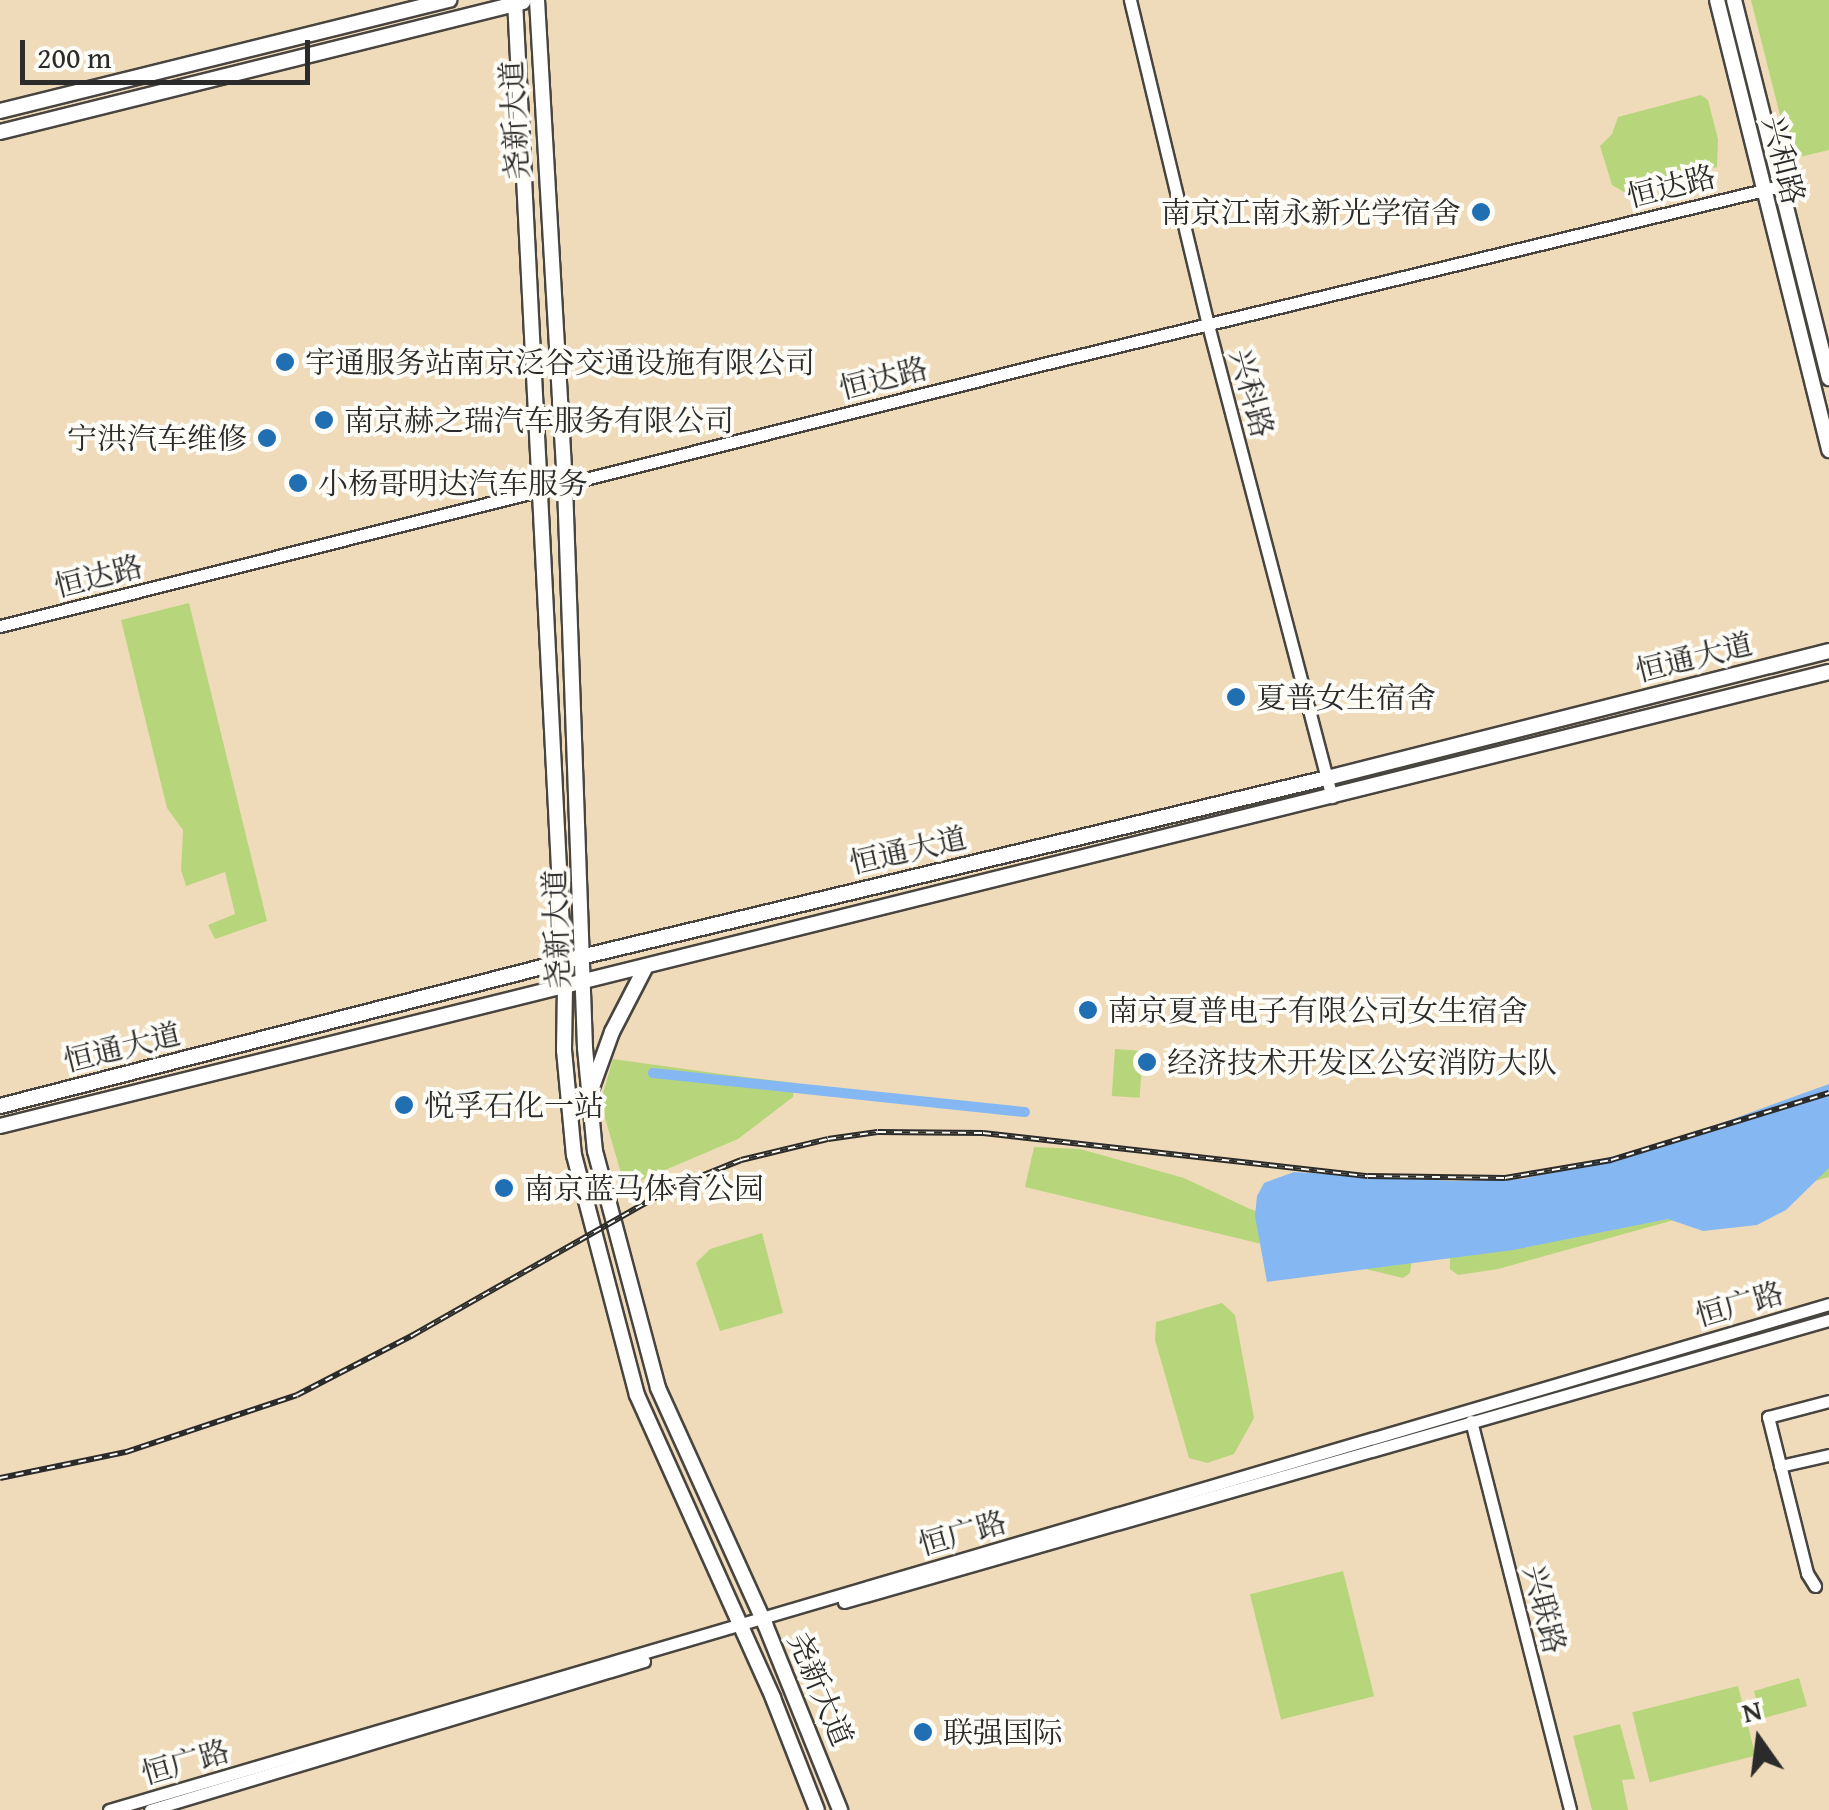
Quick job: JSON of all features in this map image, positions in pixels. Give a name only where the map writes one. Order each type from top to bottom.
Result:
[{"type":"main road","points":[[0,112],[450,0]]},
{"type":"main road","points":[[0,132],[534,0]]},
{"type":"main road","name":"尧新大道","points":[[534,0],[565,486],[588,1098],[595,1151],[645,1350],[671,1420],[762,1621],[840,1810]]},
{"type":"main road","name":"兴和路","points":[[1716,0],[1829,450]]},
{"type":"main road","name":"兴和路","points":[[1734,0],[1829,378]]},
{"type":"main road","name":"尧新大道","points":[[515,2],[565,986],[564,1050],[574,1155],[611,1310],[651,1428],[817,1810]]},
{"type":"main road","name":"恒通大道","points":[[0,1106],[563,961],[1327,778],[1829,651]]},
{"type":"main road","name":"恒通大道","points":[[0,1126],[1829,672]]},
{"type":"main road","points":[[588,1098],[612,1032],[646,966]]},
{"type":"street","name":"兴科路","points":[[1130,0],[1208,325],[1332,797]]},
{"type":"street","name":"恒达路","points":[[0,626],[1781,186]]},
{"type":"street","name":"恒广路","points":[[150,1810],[762,1621],[1829,1304]]},
{"type":"street","name":"恒广路","points":[[762,1621],[1828,1323]]},
{"type":"street","points":[[1815,1586],[1807,1573],[1768,1417],[1829,1400]]},
{"type":"street","name":"兴联路","points":[[1471,1421],[1570,1810]]},
{"type":"street","points":[[1780,1466],[1829,1455]]},
{"type":"street","name":"恒广路","points":[[109,1810],[741,1628]]},
{"type":"green space","points":[[1751,0],[1829,0],[1829,150],[1791,159]]},
{"type":"green space","points":[[1701,95],[1708,100],[1718,139],[1717,167],[1624,192],[1612,185],[1600,146],[1612,134],[1618,117]]},
{"type":"green space","points":[[189,603],[267,921],[215,939],[208,925],[235,914],[225,872],[186,886],[181,870],[183,830],[167,808],[121,620]]},
{"type":"green space","points":[[1115,1049],[1143,1051],[1140,1098],[1112,1096]]},
{"type":"green space","points":[[613,1059],[795,1083],[793,1097],[738,1139],[625,1187],[605,1118],[603,1093]]},
{"type":"green space","points":[[1034,1147],[1080,1149],[1184,1178],[1250,1209],[1339,1238],[1414,1245],[1410,1273],[1403,1278],[1025,1187]]},
{"type":"green space","points":[[1829,1148],[1829,1177],[1498,1269],[1458,1275],[1450,1269],[1450,1251]]},
{"type":"green space","points":[[762,1233],[783,1313],[720,1331],[696,1263],[710,1249]]},
{"type":"green space","points":[[1222,1303],[1235,1315],[1254,1418],[1234,1454],[1207,1463],[1189,1458],[1155,1340],[1156,1322]]},
{"type":"green space","points":[[1343,1571],[1374,1696],[1281,1719],[1250,1594]]},
{"type":"green space","points":[[1799,1678],[1807,1706],[1762,1719],[1754,1691]]},
{"type":"green space","points":[[1738,1686],[1755,1756],[1650,1782],[1632,1712]]},
{"type":"green space","points":[[1620,1724],[1635,1779],[1622,1780],[1628,1810],[1592,1810],[1573,1736]]},
{"type":"water","points":[[1829,1084],[1829,1168],[1786,1210],[1757,1225],[1703,1231],[1668,1219],[1513,1250],[1267,1282],[1255,1216],[1257,1196],[1264,1183],[1294,1172],[1453,1181],[1523,1179],[1670,1142]]},
{"type":"waterway","points":[[653,1073],[1025,1112]]},
{"type":"railway","points":[[0,1478],[126,1452],[297,1395],[413,1335],[674,1187],[741,1160],[828,1139],[878,1132],[983,1133],[1368,1176],[1505,1178],[1611,1160],[1829,1093]]},
{"type":"place","name":"南京江南永新光学宿舍","points":[[1481,212]]},
{"type":"place","name":"宇通服务站南京泛谷交通设施有限公司","points":[[285,362]]},
{"type":"place","name":"南京赫之瑞汽车服务有限公司","points":[[324,420]]},
{"type":"place","name":"宁洪汽车维修","points":[[267,438]]},
{"type":"place","name":"小杨哥明达汽车服务","points":[[298,483]]},
{"type":"place","name":"夏普女生宿舍","points":[[1236,697]]},
{"type":"place","name":"南京夏普电子有限公司女生宿舍","points":[[1088,1010]]},
{"type":"place","name":"经济技术开发区公安消防大队","points":[[1147,1062]]},
{"type":"place","name":"悦孚石化一站","points":[[404,1105]]},
{"type":"place","name":"南京蓝马体育公园","points":[[504,1188]]},
{"type":"place","name":"联强国际","points":[[923,1732]]}]
